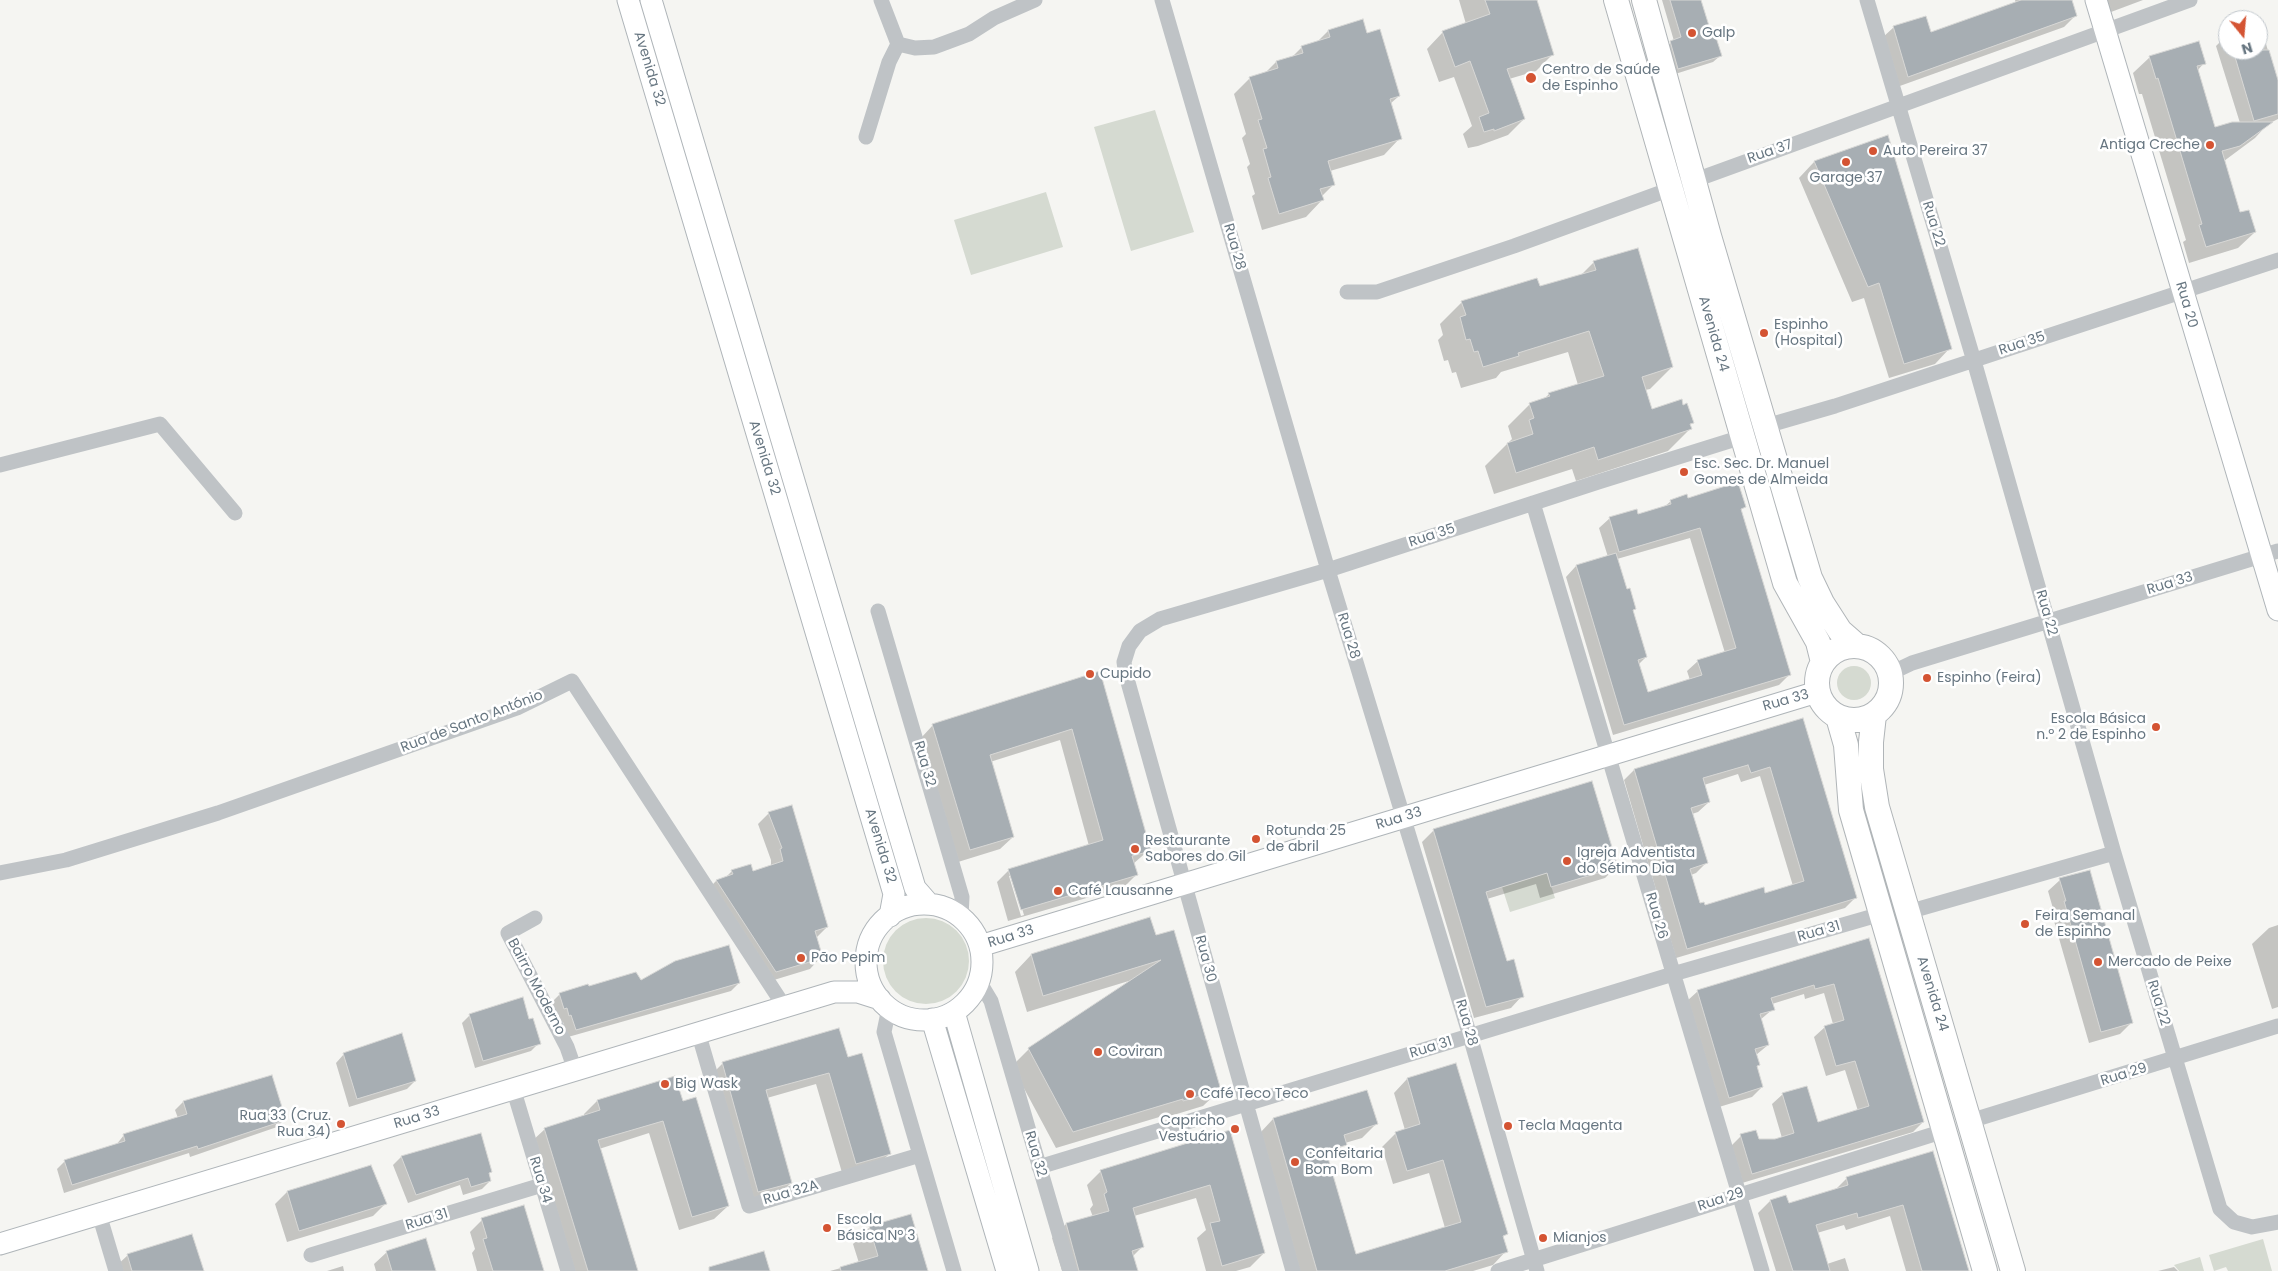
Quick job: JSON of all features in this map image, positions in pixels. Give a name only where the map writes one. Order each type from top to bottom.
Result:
[{"type":"main road","name":"Avenida 32","points":[[628,0],[894,894],[890,916]]},
{"type":"main road","name":"Avenida 32","points":[[651,0],[916,888],[929,904]]},
{"type":"main road","name":"Avenida 24","points":[[1616,0],[1785,583],[1818,642],[1823,662],[1818,674],[1817,692],[1828,710],[1838,717],[1846,744],[1851,810],[1985,1271]]},
{"type":"main road","name":"Avenida 24","points":[[1644,0],[1810,578],[1822,603],[1840,630],[1856,645],[1868,648],[1878,654],[1886,662],[1891,673]]},
{"type":"main road","name":"Rua 20","points":[[2096,0],[2182,291],[2270,553],[2278,610]]},
{"type":"main road","points":[[1823,662],[1832,653],[1843,647],[1856,645]]},
{"type":"main road","points":[[1838,717],[1857,720],[1874,715],[1890,697],[1891,673]]},
{"type":"main road","name":"Rua 33","points":[[980,946],[1817,692]]},
{"type":"main road","name":"Avenida 24","points":[[1874,715],[1871,742],[1871,770],[1877,807],[2013,1271]]},
{"type":"main road","points":[[929,904],[946,908],[961,917],[972,929],[980,946],[982,962],[979,981],[973,993],[964,1004],[954,1012],[932,1019],[916,1019],[902,1015],[884,1003],[871,985],[866,968],[867,954],[875,933],[890,916],[902,908],[929,904]]},
{"type":"main road","name":"Rua 33","points":[[834,992],[852,976],[867,954]]},
{"type":"main road","name":"Rua 33","points":[[0,1244],[834,992],[858,992],[884,1003]]},
{"type":"main road","points":[[954,1012],[1028,1271]]},
{"type":"main road","points":[[932,1019],[1007,1271]]},
{"type":"street","points":[[866,137],[889,62],[898,44],[881,0]]},
{"type":"street","points":[[898,44],[915,48],[934,47],[969,34],[994,18],[1034,0]]},
{"type":"street","name":"Rua 28","points":[[1162,0],[1328,570],[1405,817],[1536,1266]]},
{"type":"street","name":"Rua 22","points":[[1867,0],[1974,361],[2114,853],[2220,1209],[2234,1222],[2252,1226],[2278,1222]]},
{"type":"street","name":"Rua 37","points":[[1347,292],[1377,292],[1514,246],[2190,0]]},
{"type":"street","name":"Rua 35","points":[[1766,426],[1974,361],[2278,260]]},
{"type":"street","points":[[0,465],[160,424],[235,513]]},
{"type":"street","name":"Rua 35","points":[[1129,646],[1140,631],[1160,619],[1328,570],[1742,437]]},
{"type":"street","name":"Rua 26","points":[[1533,503],[1610,755],[1762,1271]]},
{"type":"street","name":"Rua 33","points":[[1891,673],[1912,663],[2270,553]]},
{"type":"street","name":"Rua 32","points":[[878,611],[962,897],[961,917]]},
{"type":"street","name":"Rua 30","points":[[1129,646],[1124,662],[1126,675],[1293,1271]]},
{"type":"street","name":"Rua de Santo António","points":[[0,873],[66,860],[218,813],[517,708],[572,681],[784,1006]]},
{"type":"street","points":[[1908,912],[2114,853]]},
{"type":"street","name":"Rua 31","points":[[1039,1167],[1673,974],[1881,914]]},
{"type":"street","name":"Bairro Moderno","points":[[535,918],[508,933],[568,1047],[575,1070]]},
{"type":"street","name":"Rua 32","points":[[979,981],[991,1001],[1070,1271]]},
{"type":"street","points":[[884,1003],[884,1032],[954,1271]]},
{"type":"street","name":"Rua 29","points":[[1970,1121],[2278,1026]]},
{"type":"street","name":"Rua 32A","points":[[698,1032],[749,1206],[920,1155]]},
{"type":"street","name":"Rua 34","points":[[512,1088],[568,1271]]},
{"type":"street","name":"Rua 29","points":[[1498,1271],[1536,1266],[1739,1195],[1944,1131]]},
{"type":"street","name":"Rua 31","points":[[311,1256],[542,1185]]},
{"type":"street","points":[[99,1214],[116,1271]]},
{"type":"shaded area","points":[[1155,110],[1194,232],[1131,251],[1094,127]]},
{"type":"shaded area","points":[[1046,192],[1063,247],[971,275],[954,220]]},
{"type":"shaded area","points":[[1854,666],[1861,667],[1866,671],[1870,676],[1870,690],[1866,695],[1861,699],[1854,700],[1847,699],[1842,695],[1838,690],[1837,683],[1838,676],[1842,671],[1847,667]]},
{"type":"shaded area","points":[[1547,873],[1555,898],[1510,912],[1502,887]]},
{"type":"shaded area","points":[[926,918],[943,921],[957,930],[966,944],[969,961],[966,978],[957,992],[943,1001],[926,1004],[909,1001],[895,992],[886,978],[883,961],[886,944],[895,930],[909,921]]},
{"type":"shaded area","points":[[2263,1239],[2272,1271],[2228,1271],[2226,1267],[2214,1271],[2209,1255]]},
{"type":"shaded area","points":[[2200,1257],[2204,1271],[2179,1271],[2174,1265]]},
{"type":"building","points":[[1485,0],[1537,0],[1554,55],[1507,69],[1525,119],[1494,131],[1494,129],[1484,132],[1479,117],[1489,113],[1470,61],[1455,67],[1442,31],[1490,14]]},
{"type":"building","points":[[1670,0],[1701,0],[1710,29],[1713,28],[1722,56],[1678,69],[1670,41],[1681,37]]},
{"type":"building","points":[[2021,0],[2072,0],[2077,16],[1908,77],[1893,26],[1926,16],[1931,32]]},
{"type":"building","points":[[1363,19],[1367,33],[1380,29],[1400,96],[1390,99],[1402,139],[1328,161],[1335,185],[1320,189],[1324,200],[1279,214],[1268,178],[1271,177],[1263,149],[1267,148],[1258,120],[1262,119],[1249,77],[1278,68],[1276,61],[1303,53],[1301,46],[1330,37],[1328,30]]},
{"type":"building","name":"Antiga Creche","points":[[2199,41],[2206,64],[2197,66],[2215,127],[2232,122],[2273,122],[2240,146],[2222,151],[2240,212],[2249,210],[2256,232],[2206,247],[2199,225],[2202,224],[2158,78],[2156,79],[2149,56]]},
{"type":"building","points":[[2269,50],[2278,80],[2278,114],[2254,121],[2236,60],[2268,60]]},
{"type":"building","points":[[1888,135],[1952,349],[1904,364],[1879,283],[1868,287],[1814,161]]},
{"type":"building","points":[[1638,248],[1673,367],[1642,377],[1652,409],[1682,399],[1683,405],[1687,403],[1694,423],[1690,424],[1692,429],[1598,460],[1594,447],[1516,473],[1507,443],[1533,434],[1529,420],[1534,418],[1529,403],[1550,396],[1548,393],[1604,376],[1589,331],[1518,353],[1519,356],[1483,367],[1478,351],[1474,352],[1470,339],[1466,340],[1460,317],[1466,315],[1461,301],[1537,278],[1540,286],[1596,270],[1593,261]]},
{"type":"building","points":[[1738,482],[1746,507],[1741,509],[1791,675],[1624,725],[1576,565],[1616,553],[1627,589],[1630,588],[1636,609],[1633,610],[1647,657],[1638,660],[1648,692],[1702,675],[1697,660],[1736,648],[1700,528],[1619,552],[1609,517],[1637,509],[1638,514],[1671,504],[1670,500],[1687,494],[1688,498]]},
{"type":"building","points":[[1100,671],[1151,851],[1132,856],[1138,875],[1021,910],[1008,869],[1103,840],[1072,729],[990,755],[1014,837],[970,850],[932,724]]},
{"type":"building","points":[[1803,718],[1857,898],[1687,949],[1634,769]],"holes":[[[1748,765],[1751,773],[1770,767],[1804,881],[1765,893],[1764,887],[1705,905],[1704,902],[1700,903],[1690,869],[1708,863],[1691,808],[1710,802],[1703,778]]]},
{"type":"building","points":[[1592,781],[1618,867],[1551,887],[1547,873],[1486,892],[1507,961],[1514,959],[1524,997],[1486,1007],[1433,829]]},
{"type":"building","points":[[792,805],[828,927],[815,931],[823,958],[776,972],[716,880],[733,874],[731,870],[751,864],[753,871],[783,861],[780,849],[782,848],[768,812]]},
{"type":"building","name":"Mercado de Peixe","points":[[2090,870],[2133,1023],[2101,1032],[2059,878]]},
{"type":"building","points":[[1150,917],[1156,935],[1174,930],[1221,1090],[1183,1101],[1183,1099],[1073,1132],[1028,1048],[1161,960],[1043,996],[1031,954]]},
{"type":"building","points":[[1869,938],[1924,1122],[1752,1174],[1740,1134],[1756,1130],[1759,1139],[1775,1139],[1794,1133],[1782,1093],[1807,1086],[1818,1122],[1869,1106],[1855,1061],[1836,1066],[1824,1026],[1844,1020],[1834,984],[1815,989],[1814,985],[1771,998],[1775,1010],[1760,1014],[1769,1045],[1755,1049],[1760,1065],[1757,1066],[1763,1087],[1729,1098],[1697,990]]},
{"type":"building","points":[[729,945],[740,983],[576,1030],[567,1008],[564,1009],[559,993],[636,972],[641,980],[675,961]]},
{"type":"building","points":[[523,997],[529,1019],[533,1018],[541,1044],[483,1061],[469,1014]]},
{"type":"building","points":[[839,1028],[848,1057],[862,1053],[891,1154],[856,1164],[829,1073],[766,1090],[792,1183],[758,1192],[722,1062]]},
{"type":"building","points":[[402,1033],[416,1081],[357,1099],[343,1053]]},
{"type":"building","points":[[1456,1063],[1508,1234],[1503,1236],[1508,1252],[1445,1271],[1317,1271],[1273,1118],[1367,1090],[1378,1124],[1344,1135],[1347,1145],[1326,1151],[1356,1254],[1461,1222],[1443,1160],[1407,1171],[1395,1132],[1420,1124],[1407,1078]]},
{"type":"building","points":[[272,1075],[286,1120],[198,1149],[197,1146],[72,1185],[64,1160],[125,1141],[123,1134],[187,1114],[183,1101]]},
{"type":"building","points":[[675,1076],[683,1101],[696,1097],[729,1206],[692,1217],[663,1121],[598,1140],[638,1271],[588,1271],[544,1128],[600,1110],[597,1100]]},
{"type":"building","points":[[1230,1130],[1265,1253],[1222,1266],[1210,1223],[1220,1221],[1210,1185],[1133,1208],[1144,1247],[1132,1251],[1138,1271],[1079,1271],[1066,1223],[1109,1211],[1104,1194],[1107,1192],[1100,1170]]},
{"type":"building","points":[[481,1133],[492,1172],[489,1173],[491,1181],[471,1187],[468,1178],[416,1195],[401,1156]]},
{"type":"building","points":[[1933,1151],[1969,1271],[1922,1271],[1903,1205],[1858,1218],[1857,1213],[1816,1225],[1830,1271],[1793,1271],[1770,1200],[1786,1195],[1789,1203],[1848,1185],[1846,1177]]},
{"type":"building","points":[[371,1165],[387,1204],[299,1231],[287,1191]]},
{"type":"building","points":[[524,1205],[544,1271],[493,1271],[483,1239],[487,1238],[481,1218]]},
{"type":"building","points":[[911,1214],[928,1271],[841,1271],[840,1267],[878,1256],[869,1226]]},
{"type":"building","points":[[192,1234],[204,1271],[132,1271],[127,1254]]},
{"type":"building","points":[[426,1238],[436,1271],[392,1271],[386,1251]]},
{"type":"building","points":[[764,1251],[770,1271],[709,1271],[709,1267]]},
{"type":"place","name":"Galp","points":[[1692,33]]},
{"type":"place","name":"Centro de Saúde de Espinho","points":[[1531,78]]},
{"type":"place","name":"Antiga Creche","points":[[2210,145]]},
{"type":"place","name":"Auto Pereira 37","points":[[1873,151]]},
{"type":"place","name":"Garage 37","points":[[1846,162]]},
{"type":"place","name":"Espinho (Hospital)","points":[[1764,333]]},
{"type":"place","name":"Esc. Sec. Dr. Manuel Gomes de Almeida","points":[[1684,472]]},
{"type":"place","name":"Cupido","points":[[1090,674]]},
{"type":"place","name":"Espinho (Feira)","points":[[1927,678]]},
{"type":"place","name":"Escola Básica n.º 2 de Espinho","points":[[2156,727]]},
{"type":"place","name":"Rotunda 25 de abril","points":[[1256,839]]},
{"type":"place","name":"Restaurante Sabores do Gil","points":[[1135,849]]},
{"type":"place","name":"Igreja Adventista do Sétimo Dia","points":[[1567,861]]},
{"type":"place","name":"Café Lausanne","points":[[1058,891]]},
{"type":"place","name":"Feira Semanal de Espinho","points":[[2025,924]]},
{"type":"place","name":"Pão Pepim","points":[[801,958]]},
{"type":"place","name":"Mercado de Peixe","points":[[2098,962]]},
{"type":"place","name":"Coviran","points":[[1098,1052]]},
{"type":"place","name":"Big Wask","points":[[665,1084]]},
{"type":"place","name":"Café Teco Teco","points":[[1190,1094]]},
{"type":"place","name":"Rua 33 (Cruz. Rua 34)","points":[[341,1124]]},
{"type":"place","name":"Tecla Magenta","points":[[1508,1126]]},
{"type":"place","name":"Capricho Vestuário","points":[[1235,1129]]},
{"type":"place","name":"Confeitaria Bom Bom","points":[[1295,1162]]},
{"type":"place","name":"Escola Básica Nº 3","points":[[827,1228]]},
{"type":"place","name":"Mianjos","points":[[1543,1238]]}]
